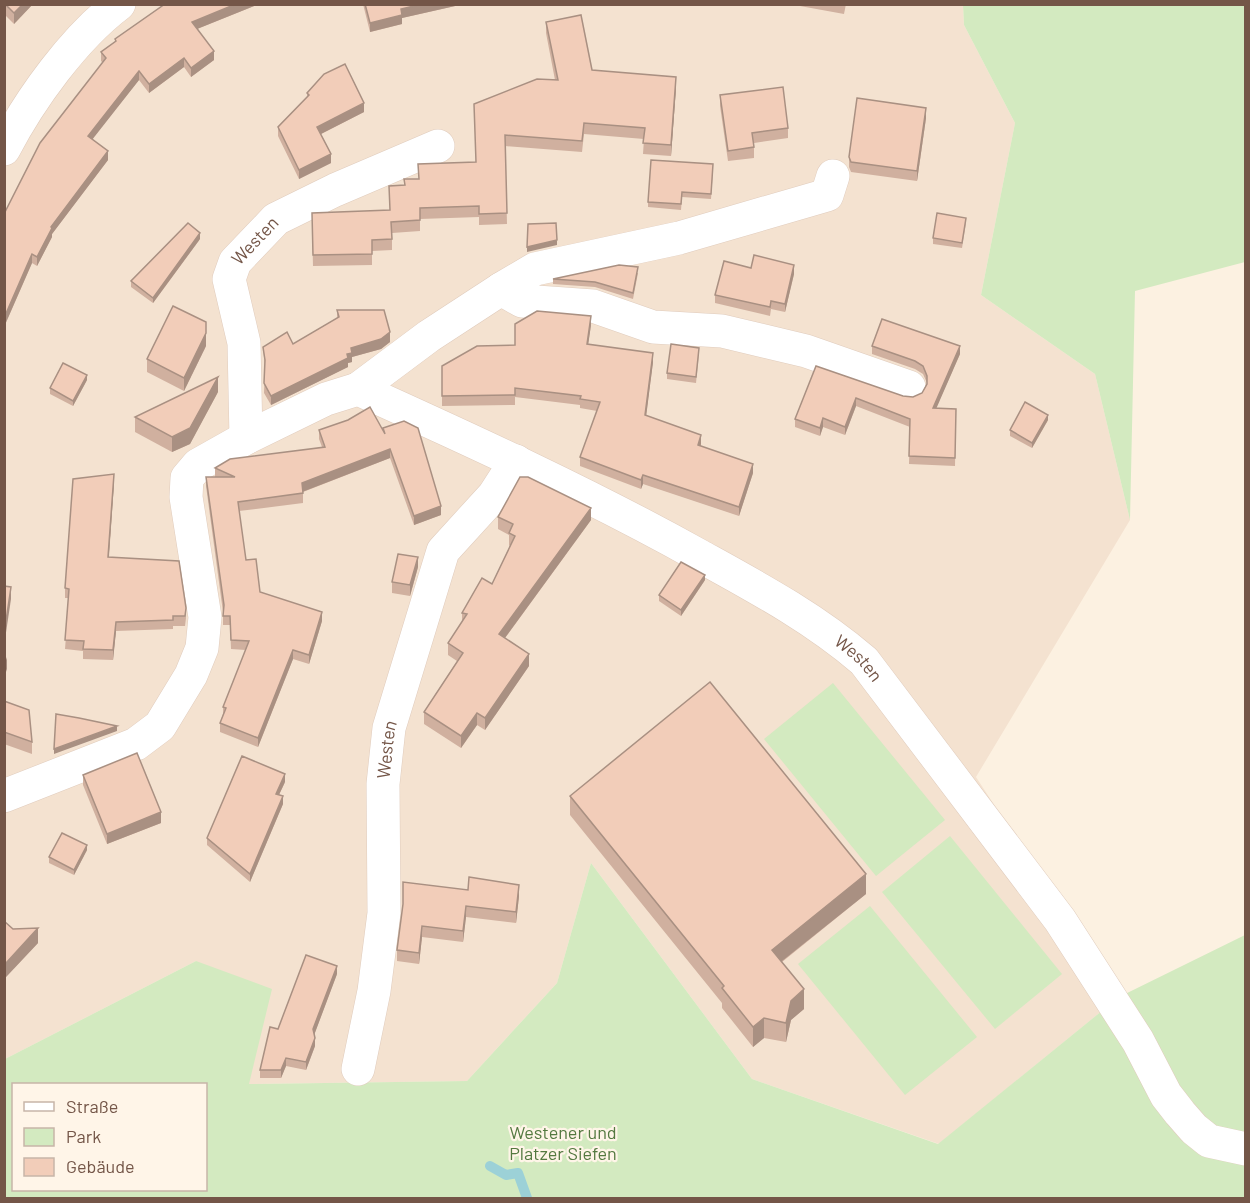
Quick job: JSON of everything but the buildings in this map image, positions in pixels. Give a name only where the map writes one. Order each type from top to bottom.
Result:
[{"type":"street","points":[[4,149],[20,118],[77,44],[119,4]]},
{"type":"street","name":"Westen","points":[[246,438],[244,344],[229,279],[235,262],[276,219],[335,190],[438,146]]},
{"type":"street","points":[[4,796],[136,744],[160,726],[191,675],[202,648],[206,616],[186,497],[187,478],[198,465],[246,438],[326,399],[358,389],[429,336],[535,269],[679,238],[827,195],[833,176]]},
{"type":"street","points":[[501,289],[522,301],[593,306],[652,327],[722,331],[806,351],[909,387]]},
{"type":"street","name":"Westen","points":[[358,389],[516,461],[647,526],[767,593],[835,635],[864,661],[1060,920],[1138,1041],[1166,1095],[1180,1113],[1209,1141],[1245,1149]]},
{"type":"street","name":"Westen","points":[[358,1069],[374,991],[384,913],[383,784],[389,728],[443,551],[494,495],[516,461]]},
{"type":"shaded area","points":[[5,5],[963,5],[964,25],[1015,123],[981,295],[1095,374],[1130,520],[976,777],[1119,997],[939,1144],[752,1079],[591,863],[557,983],[467,1081],[248,1084],[196,961],[5,1059]]},
{"type":"green space","points":[[963,5],[1245,5],[1245,262],[1135,291],[1130,520],[1095,374],[981,295],[1015,123],[964,25]]},
{"type":"green space","points":[[833,683],[945,820],[876,876],[764,739]]},
{"type":"green space","points":[[950,836],[1062,974],[995,1029],[882,892]]},
{"type":"green space","name":"Westener und Platzer Siefen","points":[[591,863],[752,1079],[938,1144],[1119,997],[1245,935],[1245,1198],[5,1198],[5,1059],[196,961],[272,989],[249,1084],[467,1081],[557,983]]},
{"type":"green space","points":[[870,906],[977,1037],[905,1095],[798,964]]},
{"type":"waterway","points":[[490,1166],[506,1175],[518,1173],[527,1198]]}]
